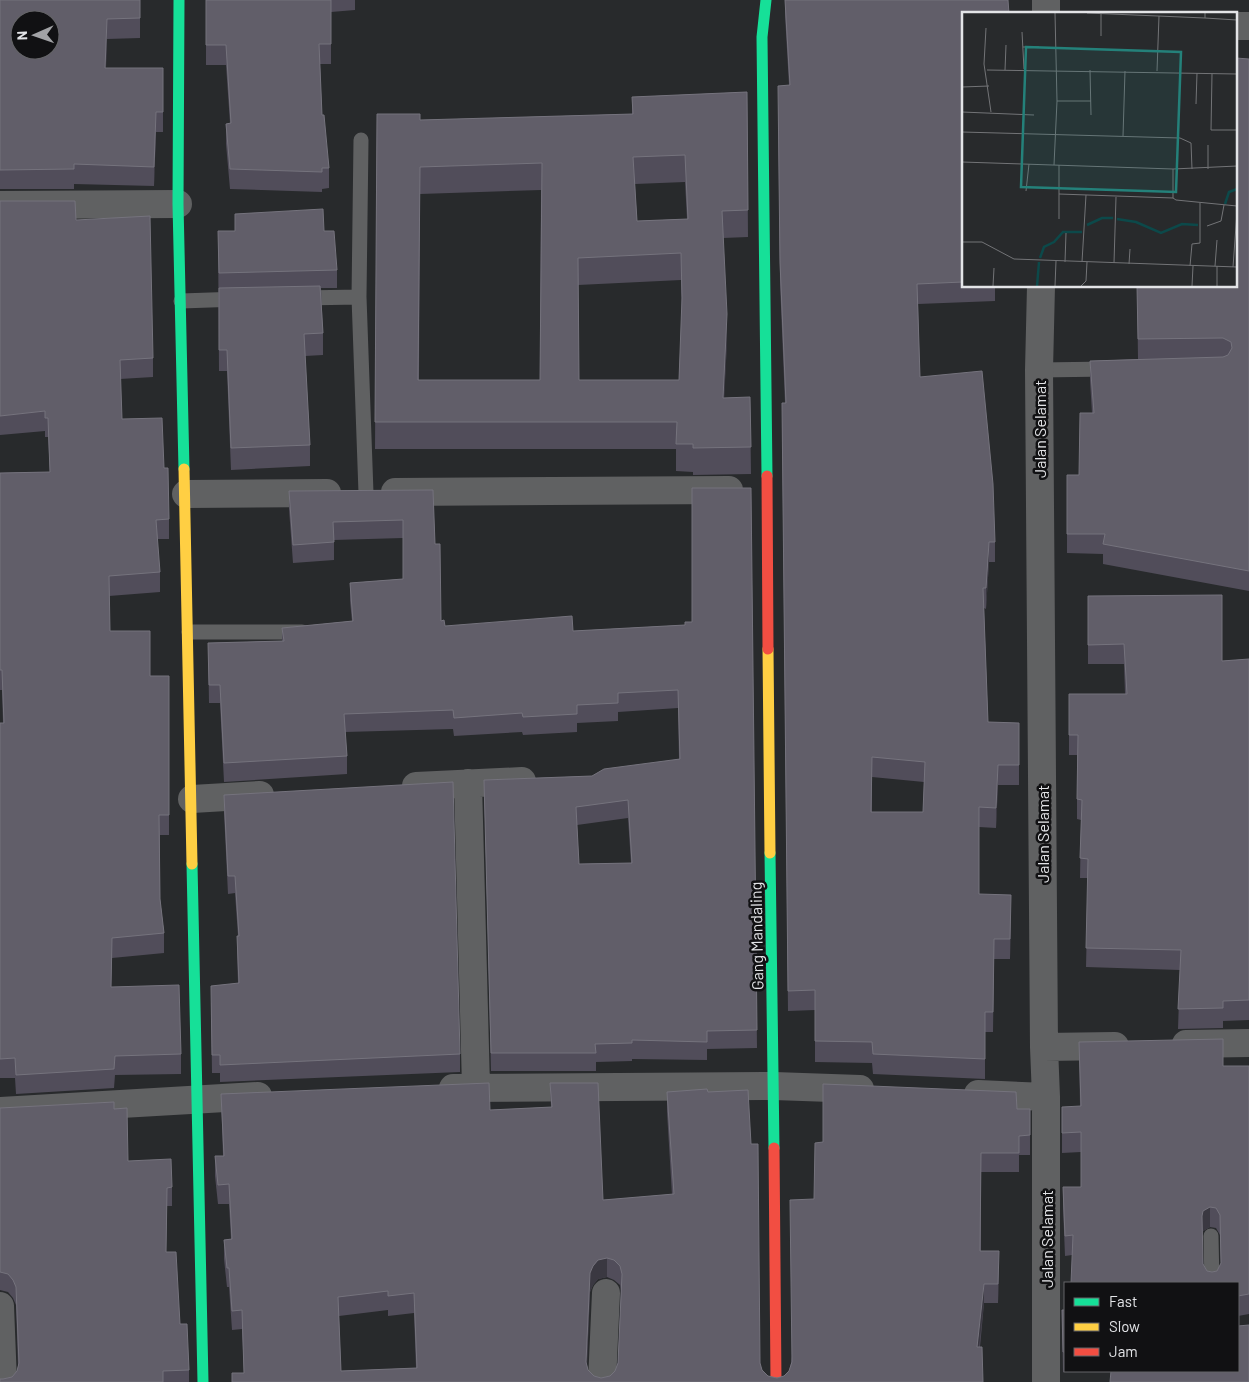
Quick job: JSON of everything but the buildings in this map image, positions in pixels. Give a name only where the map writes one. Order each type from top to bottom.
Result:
[{"type":"street","points":[[180,0],[178,204],[189,632],[203,1382]]},
{"type":"street","name":"Gang Mandaling","points":[[766,0],[762,47],[776,1382]]},
{"type":"street","points":[[1236,26],[1249,26]]},
{"type":"street","points":[[0,205],[178,204]]},
{"type":"street","name":"Jalan Selamat","points":[[1041,288],[1039,370],[1044,1048],[1056,1322],[1046,1382]]},
{"type":"street","points":[[186,494],[767,490]]},
{"type":"street","points":[[394,787],[544,780]]},
{"type":"street","points":[[468,783],[476,1087]]},
{"type":"street","points":[[192,800],[289,793]]},
{"type":"street","points":[[1044,1048],[1249,1043]]},
{"type":"street","points":[[427,1089],[476,1087],[774,1086],[881,1090]]},
{"type":"street","points":[[949,1093],[1046,1097]]},
{"type":"street","points":[[0,1111],[288,1095]]},
{"type":"street","points":[[602,1382],[606,1293]]},
{"type":"street","points":[[0,1306],[4,1382]]},
{"type":"lane","points":[[361,140],[359,296],[366,493]]},
{"type":"lane","points":[[290,298],[359,296]]},
{"type":"lane","points":[[180,301],[250,299]]},
{"type":"lane","points":[[1039,370],[1129,368]]},
{"type":"lane","points":[[189,632],[318,632]]},
{"type":"lane","points":[[1211,1236],[1212,1282]]},
{"type":"traffic: fast","points":[[179,0],[178,204],[184,469]]},
{"type":"traffic: fast","points":[[766,0],[762,37],[767,476]]},
{"type":"traffic: fast","points":[[770,853],[774,1148]]},
{"type":"traffic: fast","points":[[192,864],[203,1382]]},
{"type":"traffic: slow","points":[[184,469],[192,864]]},
{"type":"traffic: slow","points":[[768,649],[770,853]]},
{"type":"traffic: jam","points":[[767,476],[768,649]]},
{"type":"traffic: jam","points":[[774,1148],[776,1382]]}]
